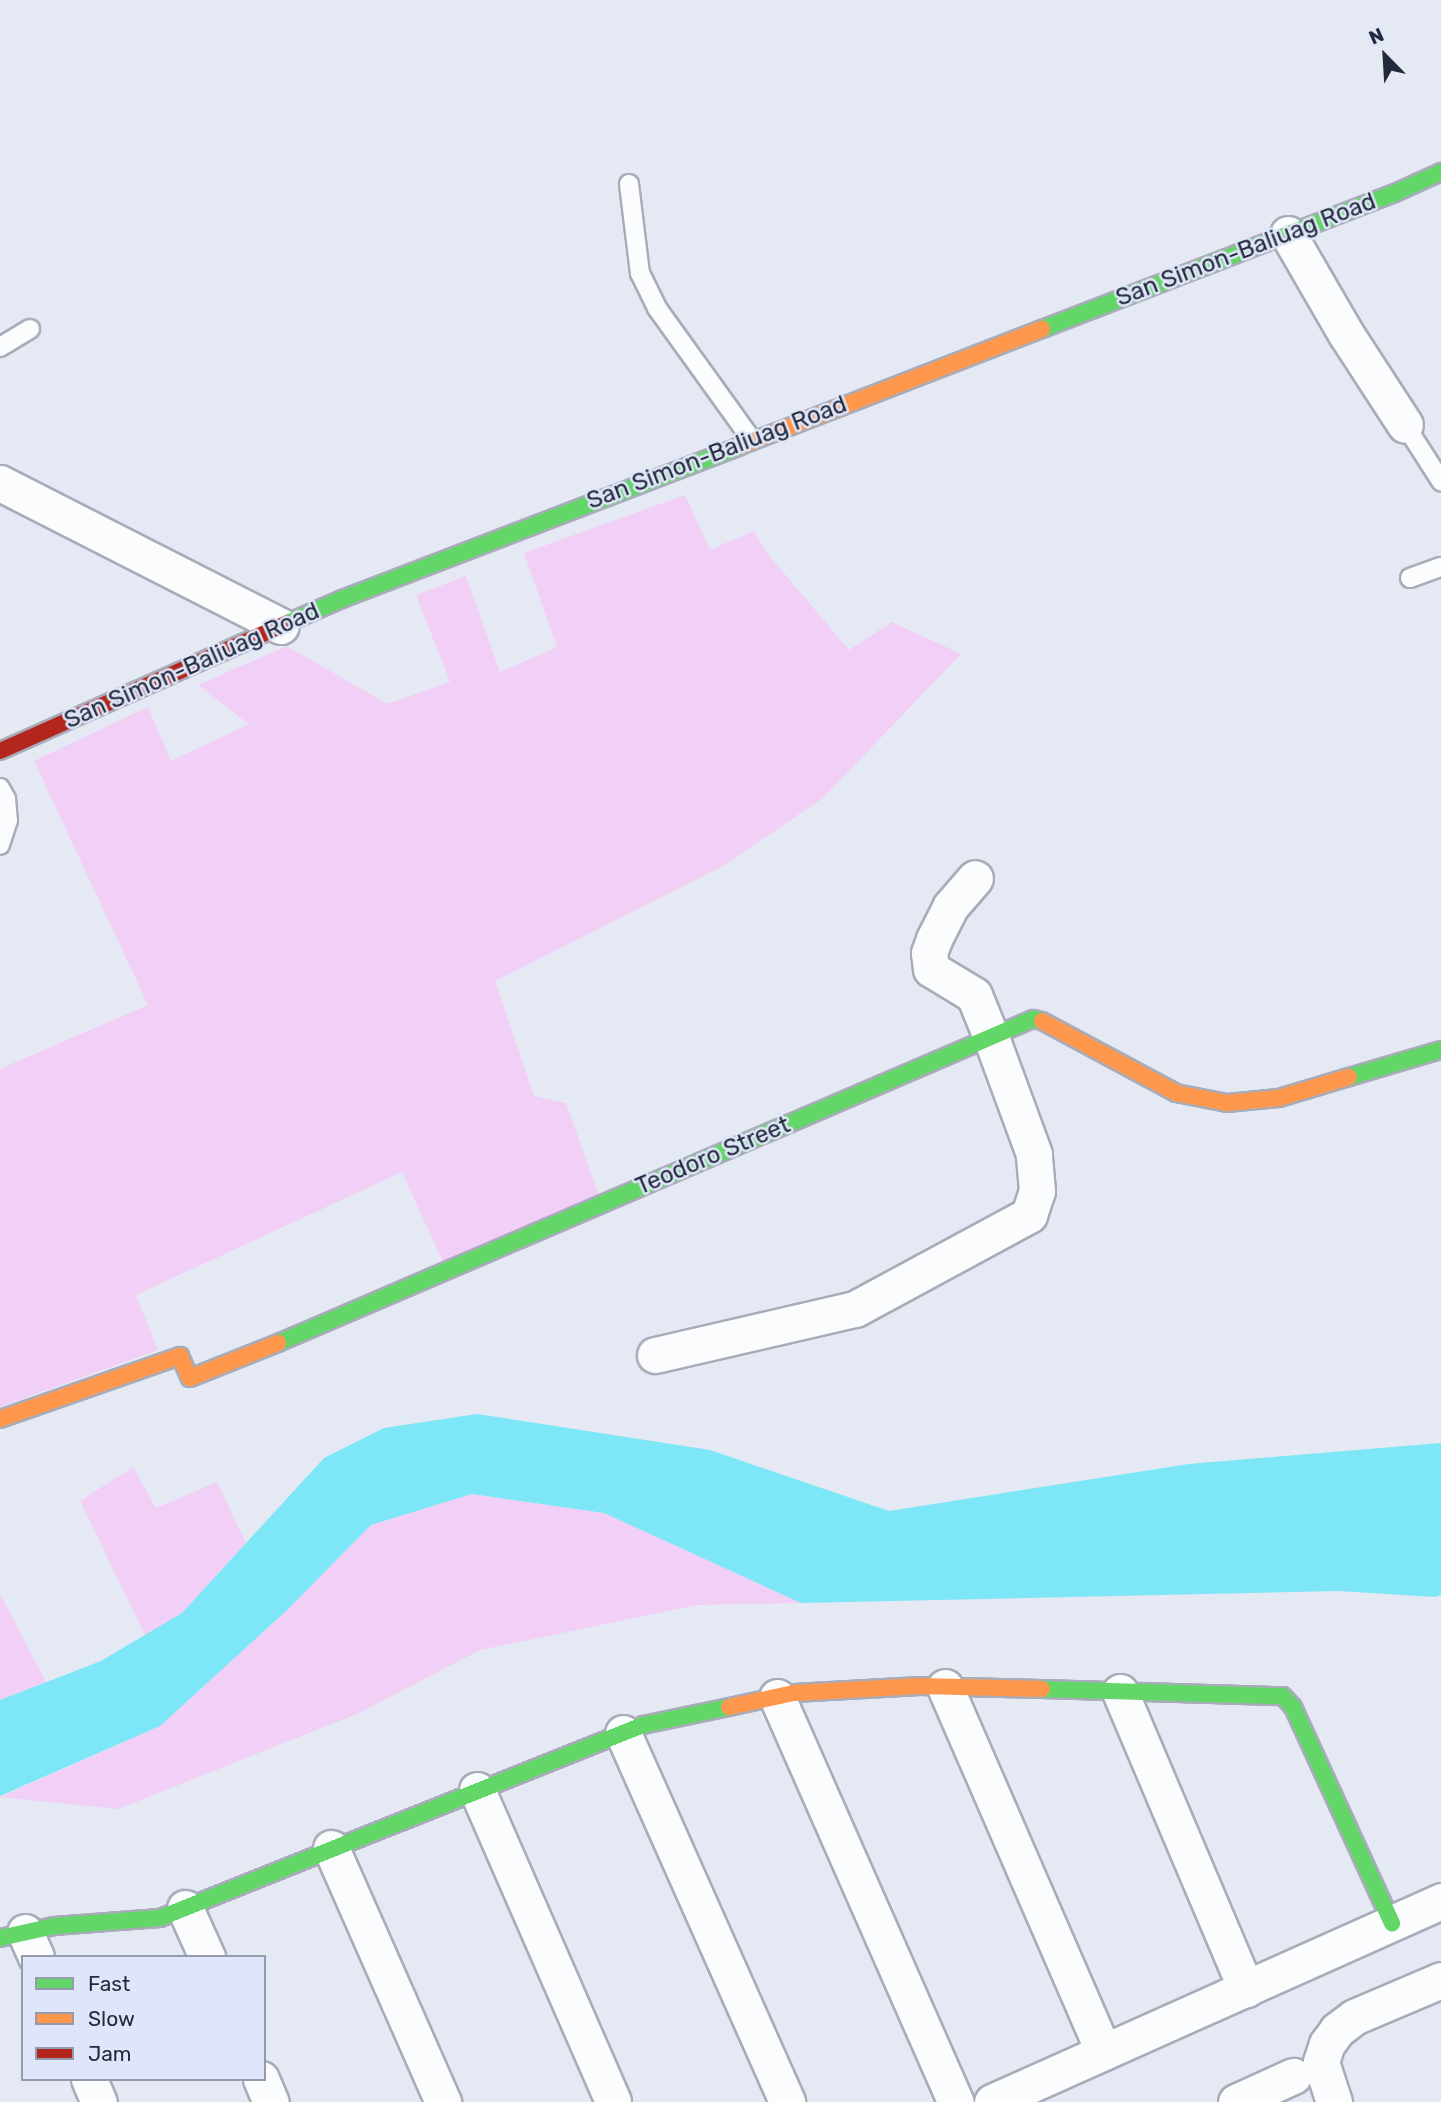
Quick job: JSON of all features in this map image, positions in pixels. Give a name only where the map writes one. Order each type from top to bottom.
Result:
[{"type":"street","name":"San Simon-Baliuag Road","points":[[0,751],[342,599],[1441,172]]},
{"type":"street","points":[[1287,234],[1346,334],[1405,425]]},
{"type":"street","points":[[0,482],[281,626]]},
{"type":"street","points":[[655,1355],[855,1309],[1029,1215],[1037,1191],[1034,1154],[991,1037],[974,995],[931,969],[929,953],[934,939],[950,907],[975,878]]},
{"type":"street","name":"Teodoro Street","points":[[0,1419],[180,1356],[190,1378],[348,1315],[1032,1019],[1045,1022],[1176,1093],[1227,1103],[1279,1098],[1441,1050]]},
{"type":"street","points":[[945,1687],[1104,2052]]},
{"type":"street","points":[[20,1942],[54,1926],[160,1918],[643,1725],[794,1693],[945,1687],[1283,1696],[1293,1707],[1392,1923]]},
{"type":"street","points":[[1120,1692],[1246,1989]]},
{"type":"street","points":[[777,1697],[956,2102]]},
{"type":"street","points":[[623,1733],[787,2102]]},
{"type":"street","points":[[477,1790],[613,2102]]},
{"type":"street","points":[[331,1848],[443,2102]]},
{"type":"street","points":[[992,2102],[1441,1901]]},
{"type":"street","points":[[185,1908],[205,1955]]},
{"type":"street","points":[[1334,2102],[1321,2062],[1337,2030],[1354,2017],[1441,1980]]},
{"type":"street","points":[[1236,2102],[1293,2076]]},
{"type":"street","points":[[90,2081],[99,2102]]},
{"type":"street","points":[[262,2081],[271,2102]]},
{"type":"lane","points":[[629,184],[640,273],[657,308],[751,439]]},
{"type":"lane","points":[[0,347],[30,329]]},
{"type":"lane","points":[[1405,425],[1441,481]]},
{"type":"lane","points":[[1409,578],[1441,567]]},
{"type":"lane","points":[[0,788],[6,799],[8,820],[0,845]]},
{"type":"shaded area","points":[[685,495],[710,550],[754,531],[766,552],[849,650],[892,622],[961,654],[823,798],[723,866],[495,981],[534,1096],[566,1103],[599,1196],[443,1262],[402,1172],[136,1295],[158,1350],[0,1407],[0,1069],[148,1005],[34,761],[148,707],[171,761],[249,724],[198,685],[287,646],[387,704],[450,682],[416,595],[466,576],[500,672],[557,647],[524,553]]},
{"type":"shaded area","points":[[133,1467],[156,1508],[217,1482],[246,1543],[182,1613],[145,1635],[80,1501]]},
{"type":"shaded area","points":[[472,1494],[604,1513],[801,1603],[697,1605],[480,1650],[359,1713],[118,1809],[0,1797],[160,1726],[286,1611],[371,1525]]},
{"type":"shaded area","points":[[0,1594],[46,1682],[0,1700]]},
{"type":"water","points":[[477,1414],[710,1450],[889,1511],[1189,1464],[1441,1443],[1441,1595],[1435,1597],[1338,1591],[801,1603],[604,1513],[472,1494],[371,1525],[286,1611],[160,1726],[0,1796],[0,1700],[101,1661],[182,1613],[324,1458],[384,1428]]},
{"type":"traffic: fast","points":[[1042,329],[1395,193],[1441,172]]},
{"type":"traffic: fast","points":[[287,623],[342,599],[740,446]]},
{"type":"traffic: fast","points":[[278,1343],[1033,1019],[1042,1021]]},
{"type":"traffic: fast","points":[[1349,1077],[1441,1050]]},
{"type":"traffic: fast","points":[[1042,1689],[1283,1696],[1293,1707],[1392,1923]]},
{"type":"traffic: fast","points":[[0,1938],[54,1926],[160,1918],[643,1725],[729,1707]]},
{"type":"traffic: slow","points":[[740,446],[1042,329]]},
{"type":"traffic: slow","points":[[1042,1021],[1176,1093],[1227,1103],[1279,1098],[1349,1077]]},
{"type":"traffic: slow","points":[[0,1419],[180,1356],[190,1378],[278,1343]]},
{"type":"traffic: slow","points":[[729,1707],[794,1693],[920,1686],[1042,1689]]},
{"type":"traffic: jam","points":[[0,751],[287,623]]}]
